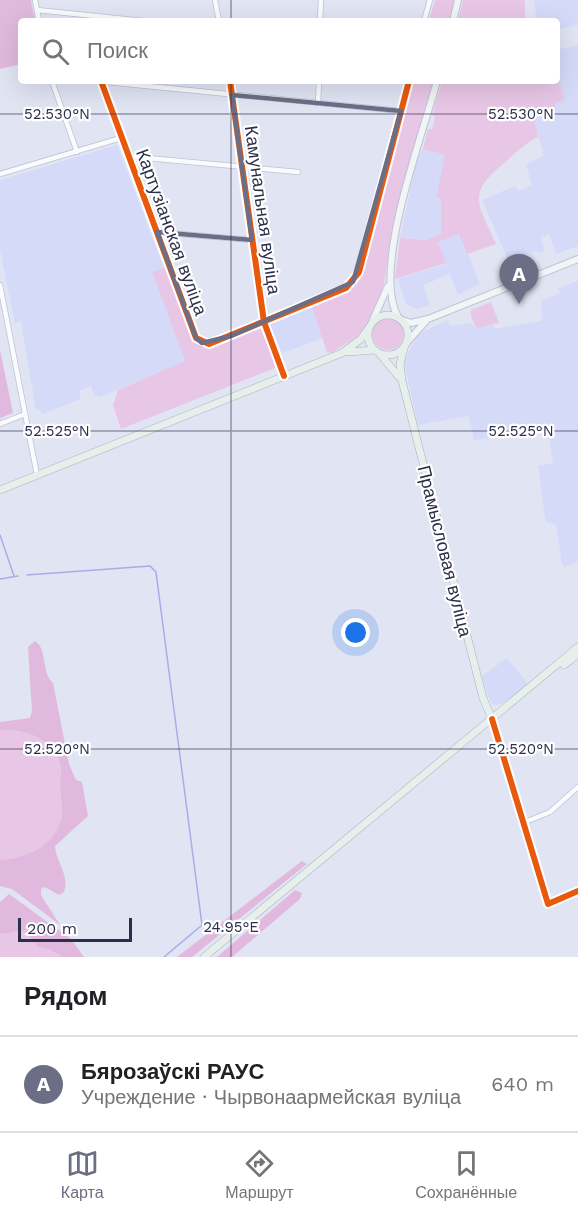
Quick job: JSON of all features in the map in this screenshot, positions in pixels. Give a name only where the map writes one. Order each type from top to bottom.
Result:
[{"type":"main road","points":[[0,490],[342,353],[361,339],[370,325],[384,315],[400,319],[408,330],[408,340],[404,348],[393,355],[377,352],[342,353]]},
{"type":"main road","points":[[370,325],[368,336],[377,352]]},
{"type":"main road","name":"Прамысловая вуліца","points":[[404,348],[400,364],[402,381],[486,705],[492,719]]},
{"type":"main road","name":"Прамысловая вуліца","points":[[377,352],[402,381]]},
{"type":"main road","points":[[204,957],[502,709],[578,650]]},
{"type":"main road","points":[[492,719],[505,712],[578,650]]},
{"type":"main road","points":[[486,705],[494,710],[502,709]]},
{"type":"street","points":[[35,0],[38,18]]},
{"type":"street","points":[[215,0],[218,18]]},
{"type":"street","points":[[320,18],[321,0]]},
{"type":"street","points":[[425,18],[430,0]]},
{"type":"street","points":[[454,18],[458,0]]},
{"type":"street","points":[[37,10],[115,18]]},
{"type":"street","points":[[53,84],[77,152]]},
{"type":"street","name":"Картузіанская вуліца","points":[[102,84],[196,338],[209,344],[346,288],[353,282],[359,272],[408,84]]},
{"type":"street","points":[[129,84],[401,111]]},
{"type":"street","name":"Камунальная вуліца","points":[[230,84],[264,322],[284,376]]},
{"type":"street","points":[[318,103],[319,84]]},
{"type":"street","points":[[370,325],[389,282],[404,196],[436,84]]},
{"type":"street","points":[[0,174],[121,138]]},
{"type":"street","points":[[128,159],[136,157],[298,172]]},
{"type":"street","points":[[157,232],[252,240]]},
{"type":"street","points":[[389,282],[391,299],[400,319],[411,323],[428,319],[578,259]]},
{"type":"street","points":[[0,285],[37,475]]},
{"type":"street","points":[[408,340],[428,319]]},
{"type":"street","points":[[0,424],[25,414]]},
{"type":"street","points":[[492,719],[548,904],[578,891]]},
{"type":"street","points":[[525,822],[550,812],[578,787]]},
{"type":"highlighted area","points":[[232,95],[401,111],[353,282],[231,336],[202,343],[196,338],[157,232],[252,240]]},
{"type":"shaded area","points":[[0,0],[31,0],[34,18],[18,18],[18,65],[0,69]]},
{"type":"shaded area","points":[[435,0],[455,0],[450,18],[430,18]]},
{"type":"shaded area","points":[[463,0],[525,0],[525,18],[459,18]]},
{"type":"shaded area","points":[[534,0],[578,0],[578,25],[560,29],[560,18],[537,18]]},
{"type":"shaded area","points":[[578,45],[578,246],[556,254],[549,234],[540,238],[545,250],[538,253],[536,250],[509,262],[482,200],[515,186],[518,191],[532,186],[526,164],[544,156],[532,113],[555,107],[554,103],[565,100],[560,84],[560,49]]},
{"type":"shaded area","points":[[413,84],[432,84],[395,215],[382,296],[362,334],[331,353],[327,352],[312,307],[352,289],[362,277]]},
{"type":"shaded area","points":[[441,84],[560,84],[565,100],[555,103],[556,107],[533,113],[538,137],[524,145],[484,183],[479,200],[484,219],[496,244],[467,254],[459,234],[438,242],[446,263],[395,279],[400,238],[426,240],[441,234],[441,198],[436,197],[445,155],[423,149],[428,129],[432,129],[435,117],[432,115]]},
{"type":"shaded area","points":[[117,145],[164,268],[152,272],[186,361],[100,397],[94,395],[91,386],[79,391],[81,399],[42,414],[40,409],[36,410],[21,321],[15,323],[0,250],[0,180]]},
{"type":"shaded area","points":[[423,149],[445,155],[436,197],[441,198],[441,234],[426,240],[400,238],[417,159]]},
{"type":"shaded area","points":[[460,234],[480,284],[458,295],[450,274],[423,285],[430,305],[417,309],[406,304],[398,279],[446,264],[438,241]]},
{"type":"shaded area","points":[[166,267],[197,342],[209,346],[260,328],[276,365],[275,368],[121,429],[113,405],[118,390],[185,361],[152,272]]},
{"type":"shaded area","points":[[578,281],[578,561],[565,567],[562,564],[556,525],[546,522],[538,466],[553,463],[548,430],[474,440],[469,416],[418,425],[404,362],[418,334],[448,320],[450,326],[470,323],[476,328],[493,325],[494,329],[542,321],[541,301],[560,293],[558,288]]},
{"type":"shaded area","points":[[491,302],[499,323],[476,328],[471,317],[471,310]]},
{"type":"shaded area","points":[[312,307],[323,338],[282,353],[270,324]]},
{"type":"shaded area","points":[[388,318],[399,323],[404,334],[399,345],[388,350],[377,345],[372,334],[377,323]]},
{"type":"shaded area","points":[[0,350],[13,413],[0,418]]},
{"type":"shaded area","points":[[35,641],[42,650],[49,679],[53,683],[69,764],[76,780],[82,782],[88,816],[55,846],[64,874],[64,892],[59,895],[45,887],[41,889],[41,895],[60,925],[12,889],[0,886],[0,860],[27,854],[43,845],[56,831],[62,814],[61,768],[53,750],[46,743],[29,734],[0,730],[0,722],[30,718],[32,711],[28,647]]},
{"type":"shaded area","points":[[507,658],[528,684],[503,703],[492,704],[482,676]]},
{"type":"shaded area","points":[[0,730],[29,734],[46,743],[53,750],[61,768],[62,810],[56,831],[43,845],[27,854],[0,860]]},
{"type":"shaded area","points":[[302,861],[307,864],[192,957],[177,957]]},
{"type":"shaded area","points":[[295,890],[302,893],[300,899],[232,957],[217,957]]},
{"type":"shaded area","points":[[9,894],[71,939],[84,957],[62,957],[51,950],[38,947],[25,930],[0,934],[0,902]]},
{"type":"shaded area","points":[[25,930],[38,947],[51,950],[62,957],[0,957],[0,934]]},
{"type":"waterway","points":[[0,535],[14,576]]},
{"type":"waterway","points":[[27,575],[150,566],[156,572],[202,925],[164,957]]},
{"type":"waterway","points":[[0,579],[18,576]]},
{"type":"cycle path","points":[[102,84],[196,338],[209,344],[346,288],[359,272],[408,84]]},
{"type":"cycle path","points":[[230,84],[264,322],[284,376]]},
{"type":"cycle path","points":[[492,719],[548,904],[578,891]]},
{"type":"place","name":"Бярозаўскі РАУС","points":[[519,304]]}]
